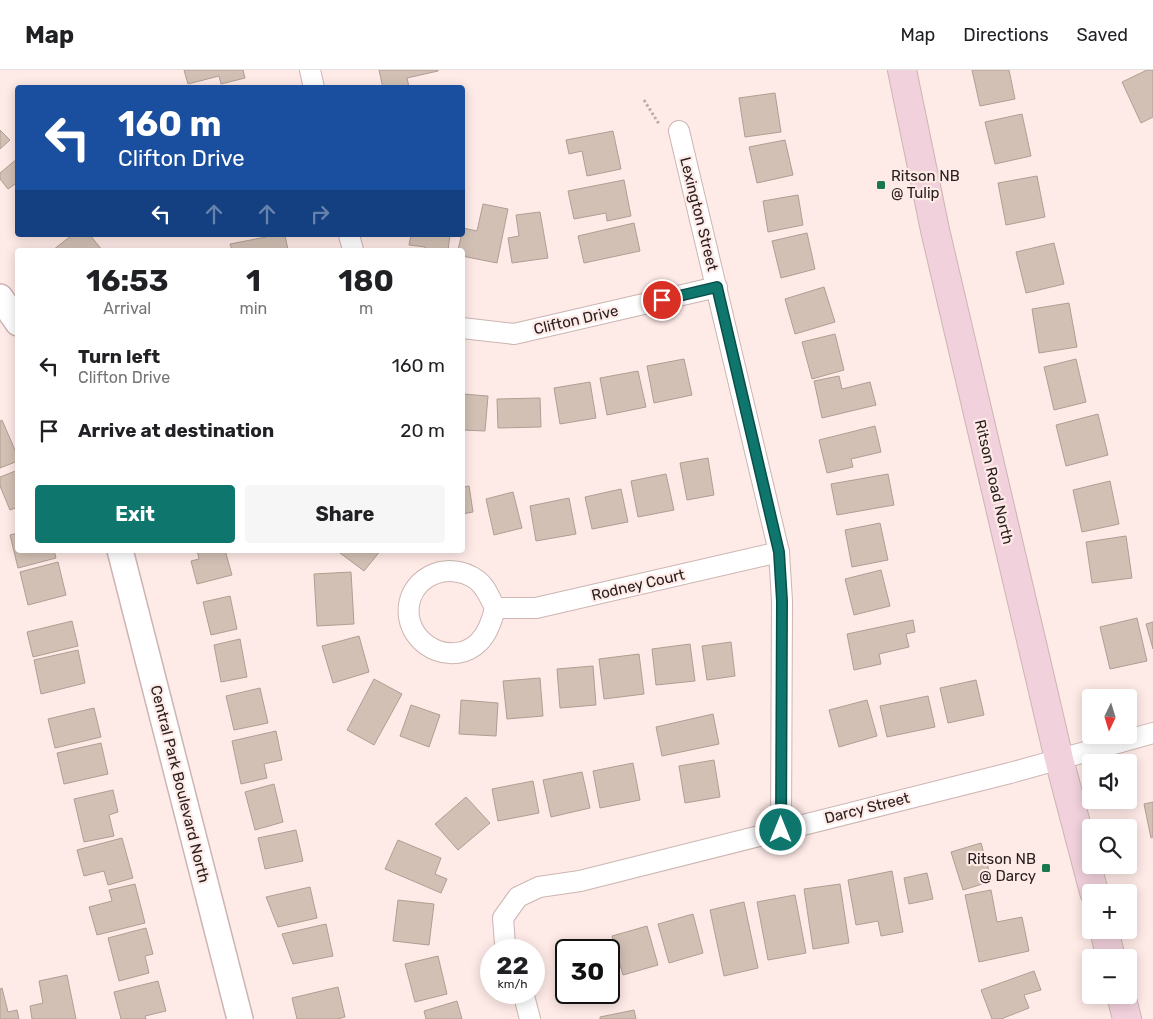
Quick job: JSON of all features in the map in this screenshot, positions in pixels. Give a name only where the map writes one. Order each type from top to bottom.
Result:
[{"type":"main road","name":"Ritson Road North","points":[[902,70],[934,230],[1059,759],[1092,884]]},
{"type":"main road","points":[[1123,1004],[1127,1019]]},
{"type":"street","points":[[310,70],[313,85]]},
{"type":"street","name":"Lexington Street","points":[[679,131],[779,552],[782,601],[781,830]]},
{"type":"street","name":"Clifton Drive","points":[[465,328],[514,334],[717,287]]},
{"type":"street","points":[[0,297],[15,319]]},
{"type":"street","name":"Rodney Court","points":[[495,608],[536,608],[779,552]]},
{"type":"street","name":"Central Park Boulevard North","points":[[121,553],[240,1019]]},
{"type":"street","points":[[452,570],[466,573],[478,581],[488,592],[495,608],[486,634],[478,644],[467,651],[454,654],[441,653],[429,648],[419,640],[412,629],[409,616],[410,603],[415,590],[425,579],[438,572],[452,570]]},
{"type":"street","name":"Darcy Street","points":[[505,939],[503,918],[518,897],[539,887],[580,881],[1059,759],[1153,733]]},
{"type":"street","points":[[526,1004],[530,1019]]},
{"type":"path","points":[[644,100],[658,124],[679,131]]},
{"type":"building","points":[[184,70],[243,70],[245,78],[221,84],[219,76],[188,84]]},
{"type":"building","points":[[379,70],[438,70],[407,78],[409,85],[382,85]]},
{"type":"building","points":[[972,70],[1009,70],[1015,99],[980,106]]},
{"type":"building","points":[[1147,70],[1153,70],[1153,117],[1141,123],[1122,82]]},
{"type":"building","points":[[775,93],[781,132],[745,137],[739,98]]},
{"type":"building","points":[[1022,114],[1031,156],[995,164],[985,122]]},
{"type":"building","points":[[0,130],[10,140],[0,149]]},
{"type":"building","points":[[613,131],[621,169],[587,176],[582,151],[569,154],[566,140]]},
{"type":"building","points":[[785,140],[793,175],[757,183],[749,147]]},
{"type":"building","points":[[15,160],[15,184],[8,189],[0,179],[0,173]]},
{"type":"building","points":[[1037,176],[1045,217],[1006,225],[998,183]]},
{"type":"building","points":[[624,180],[631,216],[607,221],[606,213],[574,219],[568,191]]},
{"type":"building","points":[[798,195],[803,225],[768,232],[763,201]]},
{"type":"building","points":[[483,204],[508,209],[497,263],[465,257],[465,248],[458,248],[461,237],[465,237],[465,228],[477,231]]},
{"type":"building","points":[[540,212],[548,258],[512,263],[508,238],[519,236],[516,215]]},
{"type":"building","points":[[634,223],[640,251],[584,263],[578,236]]},
{"type":"building","points":[[807,233],[815,269],[781,278],[772,241]]},
{"type":"building","points":[[69,237],[92,237],[100,248],[56,248]]},
{"type":"building","points":[[266,237],[285,237],[288,248],[231,248],[230,244]]},
{"type":"building","points":[[411,237],[450,237],[448,248],[425,248],[409,245]]},
{"type":"building","points":[[1054,243],[1064,284],[1026,293],[1016,252]]},
{"type":"building","points":[[824,287],[835,322],[795,334],[785,299]]},
{"type":"building","points":[[1069,303],[1077,347],[1039,353],[1032,309]]},
{"type":"building","points":[[835,334],[844,370],[812,379],[802,342]]},
{"type":"building","points":[[684,359],[692,395],[654,403],[647,366]]},
{"type":"building","points":[[1076,359],[1086,402],[1054,410],[1044,367]]},
{"type":"building","points":[[638,371],[646,407],[607,415],[600,378]]},
{"type":"building","points":[[839,376],[842,389],[870,382],[876,405],[822,418],[814,381]]},
{"type":"building","points":[[590,382],[596,418],[560,424],[554,388]]},
{"type":"building","points":[[465,394],[488,396],[485,431],[465,430]]},
{"type":"building","points":[[540,398],[541,427],[498,428],[497,399]]},
{"type":"building","points":[[1098,414],[1108,455],[1066,466],[1056,425]]},
{"type":"building","points":[[2,420],[15,450],[15,462],[0,468],[0,421]]},
{"type":"building","points":[[875,426],[881,452],[851,459],[853,467],[827,473],[819,440]]},
{"type":"building","points":[[708,458],[714,495],[687,500],[680,463]]},
{"type":"building","points":[[15,471],[15,508],[10,510],[0,486],[0,477]]},
{"type":"building","points":[[666,474],[674,510],[638,517],[631,481]]},
{"type":"building","points":[[888,474],[894,505],[837,515],[831,484]]},
{"type":"building","points":[[1110,481],[1119,524],[1082,532],[1073,490]]},
{"type":"building","points":[[469,486],[473,512],[465,513],[465,487]]},
{"type":"building","points":[[621,489],[628,522],[592,529],[585,497]]},
{"type":"building","points":[[513,492],[522,528],[494,535],[486,499]]},
{"type":"building","points":[[569,498],[576,534],[536,541],[530,506]]},
{"type":"building","points":[[880,523],[888,560],[852,567],[845,530]]},
{"type":"building","points":[[15,534],[15,553],[55,553],[56,558],[18,568],[10,535]]},
{"type":"building","points":[[1126,536],[1132,578],[1092,583],[1086,542]]},
{"type":"building","points":[[198,553],[226,553],[232,575],[197,584],[191,561],[199,559]]},
{"type":"building","points":[[340,553],[379,553],[364,571]]},
{"type":"building","points":[[58,562],[66,595],[28,605],[20,572]]},
{"type":"building","points":[[881,570],[890,606],[854,615],[845,579]]},
{"type":"building","points":[[351,572],[354,624],[317,626],[314,574]]},
{"type":"building","points":[[230,596],[237,629],[211,635],[203,602]]},
{"type":"building","points":[[1137,618],[1147,661],[1110,669],[1100,627]]},
{"type":"building","points":[[913,620],[915,632],[906,634],[909,647],[879,654],[881,664],[854,670],[847,634]]},
{"type":"building","points":[[72,621],[78,646],[33,657],[27,632]]},
{"type":"building","points":[[1153,622],[1153,649],[1146,624]]},
{"type":"building","points":[[359,636],[369,672],[333,683],[322,646]]},
{"type":"building","points":[[240,639],[247,677],[221,682],[214,645]]},
{"type":"building","points":[[731,642],[735,676],[707,680],[702,646]]},
{"type":"building","points":[[690,644],[695,681],[656,685],[652,649]]},
{"type":"building","points":[[78,650],[85,683],[41,694],[34,660]]},
{"type":"building","points":[[639,654],[644,694],[604,699],[599,659]]},
{"type":"building","points":[[593,666],[596,705],[560,708],[557,669]]},
{"type":"building","points":[[540,678],[543,716],[507,719],[503,681]]},
{"type":"building","points":[[374,679],[402,694],[374,745],[347,730]]},
{"type":"building","points":[[976,680],[984,715],[948,723],[940,688]]},
{"type":"building","points":[[260,688],[268,723],[234,730],[226,696]]},
{"type":"building","points":[[928,696],[935,727],[887,737],[880,706]]},
{"type":"building","points":[[461,700],[498,703],[496,736],[459,734]]},
{"type":"building","points":[[867,700],[877,736],[839,747],[829,710]]},
{"type":"building","points":[[411,705],[440,715],[429,747],[400,736]]},
{"type":"building","points":[[94,708],[101,737],[55,748],[48,719]]},
{"type":"building","points":[[713,714],[719,744],[662,756],[656,727]]},
{"type":"building","points":[[276,731],[282,760],[264,764],[267,778],[241,784],[232,741]]},
{"type":"building","points":[[101,743],[108,774],[64,784],[57,753]]},
{"type":"building","points":[[714,760],[720,797],[685,803],[679,766]]},
{"type":"building","points":[[633,763],[640,800],[600,808],[593,771]]},
{"type":"building","points":[[582,772],[590,808],[551,817],[543,780]]},
{"type":"building","points":[[533,781],[539,813],[498,821],[492,789]]},
{"type":"building","points":[[274,784],[283,822],[255,830],[245,792]]},
{"type":"building","points":[[113,790],[118,812],[109,815],[114,836],[84,842],[74,799]]},
{"type":"building","points":[[466,797],[490,823],[458,850],[435,824]]},
{"type":"building","points":[[1153,802],[1153,837],[1151,838],[1144,804]]},
{"type":"building","points":[[296,830],[303,861],[265,869],[258,838]]},
{"type":"building","points":[[122,838],[133,878],[108,885],[104,871],[84,876],[77,850]]},
{"type":"building","points":[[398,840],[441,858],[435,874],[447,879],[441,893],[385,869]]},
{"type":"building","points":[[981,843],[992,881],[963,890],[951,852]]},
{"type":"building","points":[[892,871],[903,932],[881,936],[878,921],[856,925],[848,880]]},
{"type":"building","points":[[927,873],[933,899],[909,904],[904,878]]},
{"type":"building","points":[[135,884],[145,923],[97,935],[89,907],[112,901],[109,890]]},
{"type":"building","points":[[840,884],[849,943],[813,949],[804,889]]},
{"type":"building","points":[[310,887],[317,918],[278,927],[266,897]]},
{"type":"building","points":[[991,890],[997,922],[1022,917],[1029,951],[979,962],[965,895]]},
{"type":"building","points":[[795,895],[806,953],[768,960],[757,902]]},
{"type":"building","points":[[398,900],[434,904],[429,945],[393,941]]},
{"type":"building","points":[[744,902],[758,968],[724,976],[710,910]]},
{"type":"building","points":[[693,914],[703,953],[669,963],[658,924]]},
{"type":"building","points":[[326,924],[333,956],[293,964],[282,934]]},
{"type":"building","points":[[647,926],[658,965],[623,975],[620,964],[620,939],[613,939],[612,936]]},
{"type":"building","points":[[146,928],[153,954],[145,956],[149,973],[119,981],[108,938]]},
{"type":"building","points":[[438,956],[447,994],[415,1002],[405,964]]},
{"type":"building","points":[[1034,971],[1041,990],[1024,995],[1029,1008],[1001,1019],[992,1019],[981,990]]},
{"type":"building","points":[[67,975],[76,1019],[32,1019],[30,1006],[43,1003],[39,981]]},
{"type":"building","points":[[158,981],[166,1011],[145,1016],[146,1019],[121,1019],[114,992]]},
{"type":"building","points":[[338,987],[345,1017],[337,1019],[297,1019],[292,998]]},
{"type":"building","points":[[2,988],[8,1012],[17,1010],[19,1019],[0,1019],[0,989]]},
{"type":"building","points":[[457,1001],[462,1019],[426,1019],[424,1011]]},
{"type":"building","points":[[634,1010],[636,1019],[600,1019],[600,1017]]},
{"type":"place","name":"Ritson NB @ Tulip","points":[[881,185]]},
{"type":"place","name":"Ritson NB @ Darcy","points":[[1046,868]]},
{"type":"route","points":[[662,300],[717,287],[779,552],[782,601],[781,830]]}]
